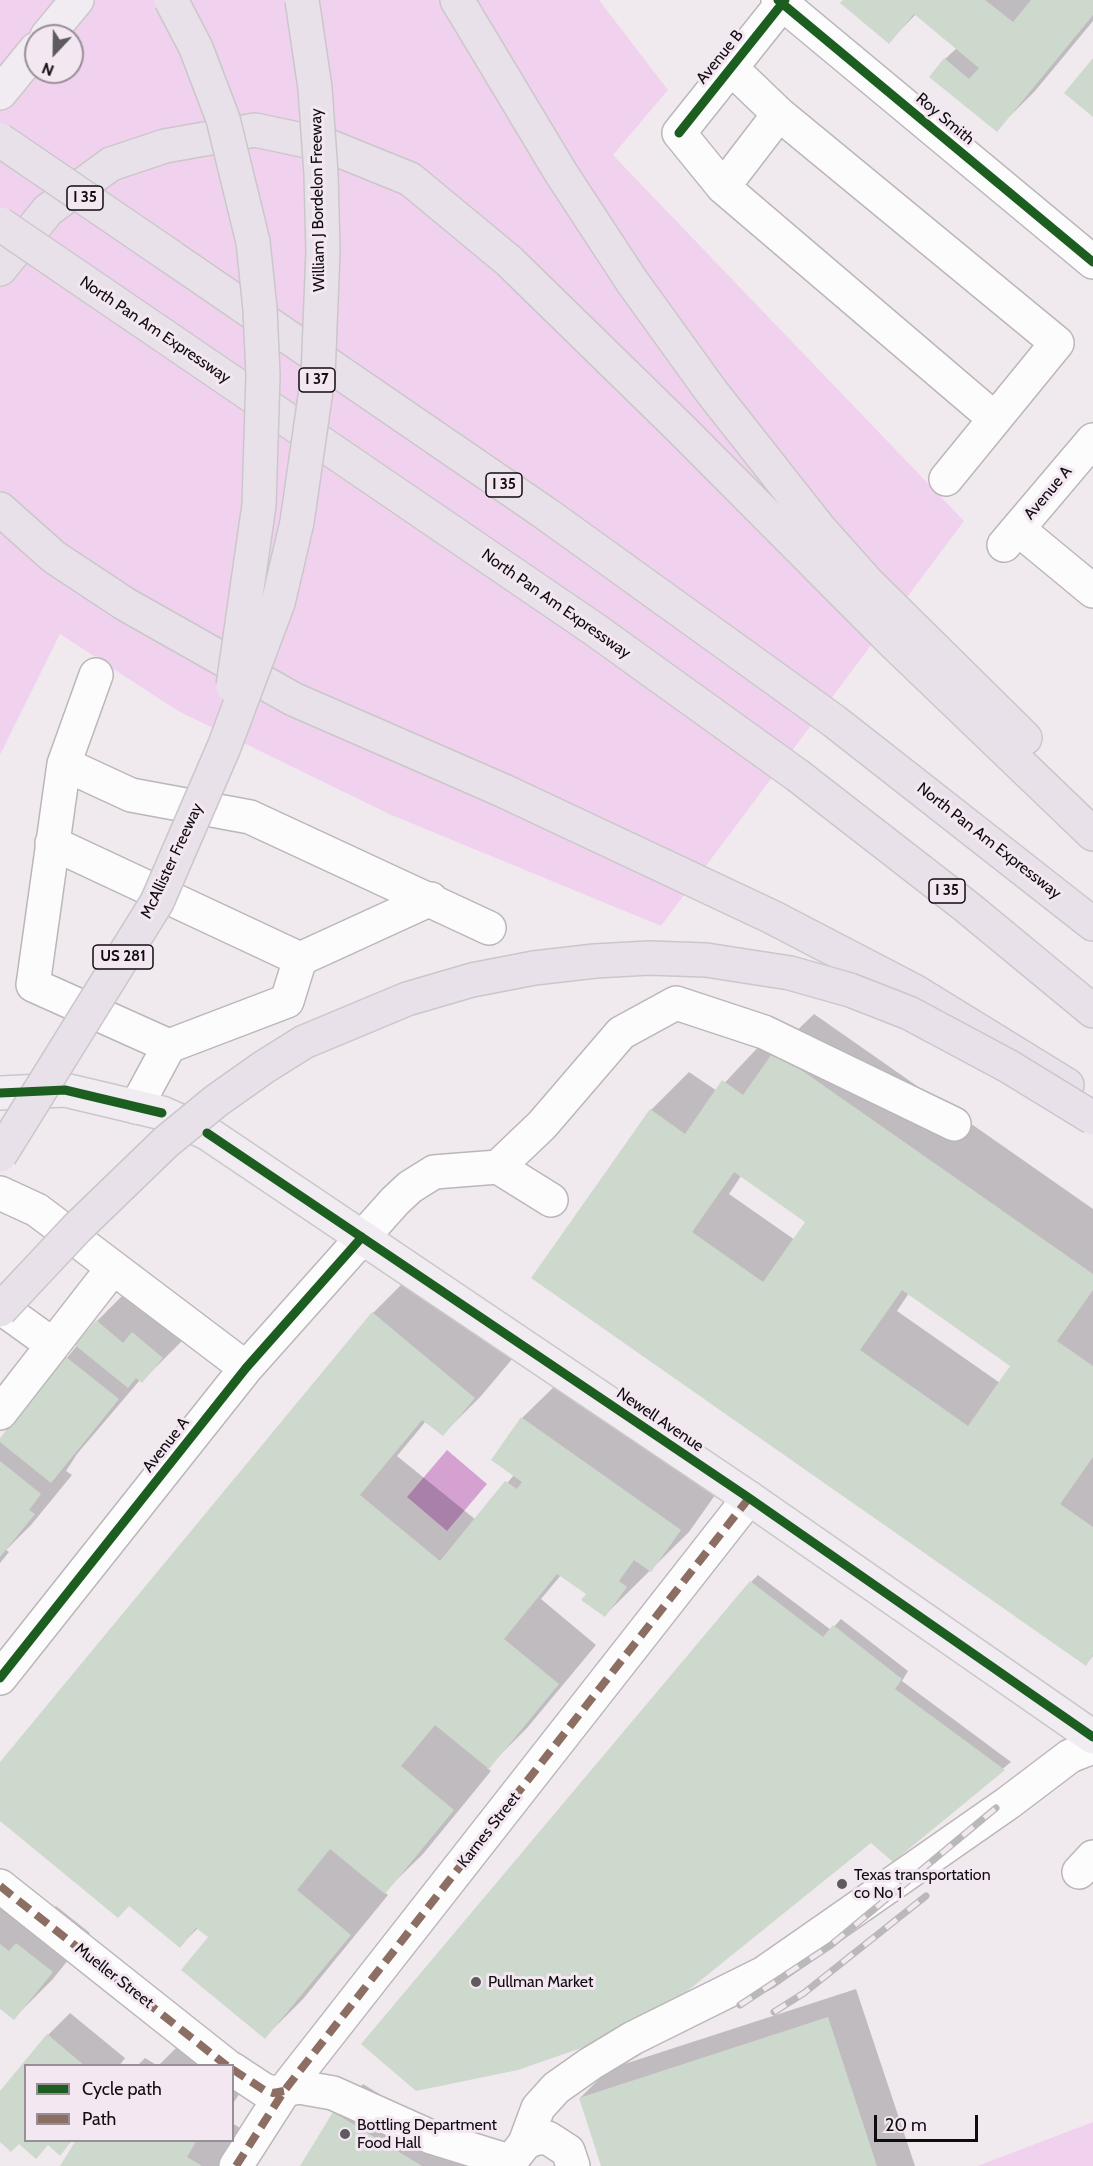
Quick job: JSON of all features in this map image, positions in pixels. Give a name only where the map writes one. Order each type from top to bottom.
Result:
[{"type":"highway","points":[[171,0],[196,48],[224,119],[253,242],[260,309],[263,375],[259,505],[224,747]]},
{"type":"highway","name":"William J Bordelon Freeway","points":[[224,747],[278,603],[297,522],[318,376],[323,251],[321,174],[315,88],[302,0]]},
{"type":"highway","points":[[458,0],[561,173],[631,280],[711,391],[819,528],[867,582],[908,640],[1093,834]]},
{"type":"highway","points":[[0,269],[48,210],[111,164],[165,146],[255,130],[326,145],[410,179],[509,261],[679,426],[908,640],[1093,804]]},
{"type":"highway","name":"North Pan Am Expressway","points":[[0,140],[545,513],[834,721],[1093,924]]},
{"type":"highway","name":"North Pan Am Expressway","points":[[0,224],[594,629],[797,776],[967,907],[1093,1011]]},
{"type":"highway","points":[[0,509],[54,557],[117,598],[293,699],[504,791],[772,916],[916,992],[1024,1056],[1093,1103]]},
{"type":"highway","name":"McAllister Freeway","points":[[0,1155],[157,902],[224,747]]},
{"type":"highway","points":[[0,1309],[77,1228],[166,1142],[216,1101],[264,1067],[304,1042],[407,999],[471,980],[534,968],[649,958],[717,961],[790,973],[850,990],[909,1013],[1008,1066],[1093,1118]]},
{"type":"main road","points":[[57,24],[77,0]]},
{"type":"main road","points":[[0,93],[24,64]]},
{"type":"main road","name":"Newell Avenue","points":[[0,1093],[65,1090],[162,1113],[207,1133],[749,1498],[1093,1737]]},
{"type":"street","name":"Avenue B","points":[[723,187],[679,133],[782,1]]},
{"type":"street","name":"Roy Smith","points":[[782,1],[1093,262]]},
{"type":"street","points":[[730,67],[779,114],[1057,343],[946,479]]},
{"type":"street","points":[[779,114],[723,187],[995,419]]},
{"type":"street","name":"Avenue A","points":[[1093,440],[1011,537],[1093,591]]},
{"type":"street","points":[[96,675],[64,764],[33,985],[169,1046]]},
{"type":"street","points":[[64,764],[131,795],[250,817],[431,899],[489,928]]},
{"type":"street","points":[[52,843],[300,959]]},
{"type":"street","points":[[136,1107],[169,1046],[287,1001],[300,959],[431,899]]},
{"type":"street","points":[[551,1200],[498,1167],[542,1125],[621,1033],[676,1003],[764,1032],[954,1124]]},
{"type":"street","name":"Avenue A","points":[[0,1678],[246,1368],[362,1236],[410,1186],[434,1172],[498,1167]]},
{"type":"street","points":[[0,1193],[37,1210],[246,1368]]},
{"type":"street","points":[[0,1413],[113,1268]]},
{"type":"street","points":[[0,1309],[52,1345]]},
{"type":"street","name":"Karnes Street","points":[[236,2166],[284,2091],[749,1498]]},
{"type":"street","points":[[516,2157],[538,2108],[556,2088],[633,2038],[764,1973],[1008,1803],[1070,1756],[1093,1747]]},
{"type":"street","name":"Mueller Street","points":[[0,1886],[224,2064]]},
{"type":"street","points":[[234,2070],[264,2090],[273,2093],[299,2087],[333,2093],[431,2137],[516,2157]]},
{"type":"street","points":[[516,2157],[536,2138],[548,2138],[559,2143],[568,2151],[573,2166]]},
{"type":"shaded area","points":[[0,0],[599,0],[668,90],[613,155],[964,521],[661,926],[389,814],[178,711],[60,634],[0,755]]},
{"type":"shaded area","points":[[447,1450],[487,1484],[447,1531],[407,1497]]},
{"type":"shaded area","points":[[1093,2122],[1093,2166],[977,2166]]},
{"type":"building","points":[[843,0],[985,0],[1013,22],[1031,0],[1093,0],[1093,15],[997,132],[929,77],[944,58],[969,79],[979,68],[914,14],[889,44],[840,3]]},
{"type":"building","points":[[1093,58],[1093,117],[1064,93]]},
{"type":"building","points":[[774,1051],[1093,1274],[1093,1290],[1057,1341],[1093,1366],[1093,1457],[1060,1504],[1093,1527],[1093,1655],[1086,1666],[531,1278],[650,1109],[685,1134],[722,1080],[743,1095]],"holes":[[[734,1172],[805,1222],[763,1282],[692,1232]],[[902,1290],[1010,1366],[968,1426],[860,1350]]]},
{"type":"building","points":[[372,1312],[475,1398],[443,1436],[422,1420],[360,1495],[440,1561],[505,1481],[517,1489],[522,1482],[491,1460],[521,1417],[681,1530],[651,1572],[634,1560],[619,1581],[627,1587],[605,1617],[581,1600],[586,1594],[557,1574],[504,1639],[559,1684],[489,1769],[435,1725],[401,1766],[454,1810],[385,1894],[330,1849],[297,1890],[351,1935],[265,2039],[181,1970],[208,1937],[196,1928],[180,1948],[129,1906],[118,1918],[0,1821],[0,1762]]},
{"type":"building","points":[[96,1320],[123,1343],[132,1332],[163,1358],[142,1383],[136,1378],[128,1388],[75,1345]]},
{"type":"building","points":[[66,1357],[119,1399],[51,1483],[0,1442],[0,1438]]},
{"type":"building","points":[[0,1461],[41,1494],[29,1510],[35,1514],[0,1557]]},
{"type":"building","points":[[750,1581],[823,1637],[833,1625],[902,1679],[895,1689],[1005,1770],[893,1862],[871,1843],[654,2018],[587,2046],[518,2070],[416,2091],[361,2044]]},
{"type":"building","points":[[16,1943],[53,1972],[14,2020],[0,2009],[0,1944],[9,1951]]},
{"type":"building","points":[[828,2017],[877,2166],[601,2166],[579,2098]]},
{"type":"building","points":[[47,2034],[83,2064],[24,2064],[24,2142],[70,2142],[60,2156],[48,2145],[36,2159],[19,2144],[11,2152],[0,2142],[0,2091]]},
{"type":"building","name":"Bottling Department Food Hall","points":[[333,2112],[422,2166],[300,2166]]},
{"type":"building","points":[[75,2142],[196,2142],[187,2157],[202,2166],[60,2166]]},
{"type":"railway","points":[[740,2005],[831,1945],[996,1808]]},
{"type":"railway","points":[[774,2012],[804,1993],[926,1896]]},
{"type":"marked path","points":[[236,2166],[284,2091],[749,1498]]},
{"type":"marked path","points":[[0,1886],[224,2064]]},
{"type":"marked path","points":[[234,2070],[264,2090],[273,2093],[284,2091]]},
{"type":"cycle path","points":[[778,0],[1093,262]]},
{"type":"cycle path","points":[[679,133],[785,0]]},
{"type":"cycle path","points":[[0,1093],[65,1090],[162,1113]]},
{"type":"cycle path","points":[[207,1133],[749,1498],[1093,1737]]},
{"type":"cycle path","points":[[0,1678],[246,1368],[362,1237]]},
{"type":"place","name":"Texas transportation co No 1","points":[[842,1884]]},
{"type":"place","name":"Pullman Market","points":[[476,1982]]},
{"type":"place","name":"Bottling Department Food Hall","points":[[345,2134]]}]
